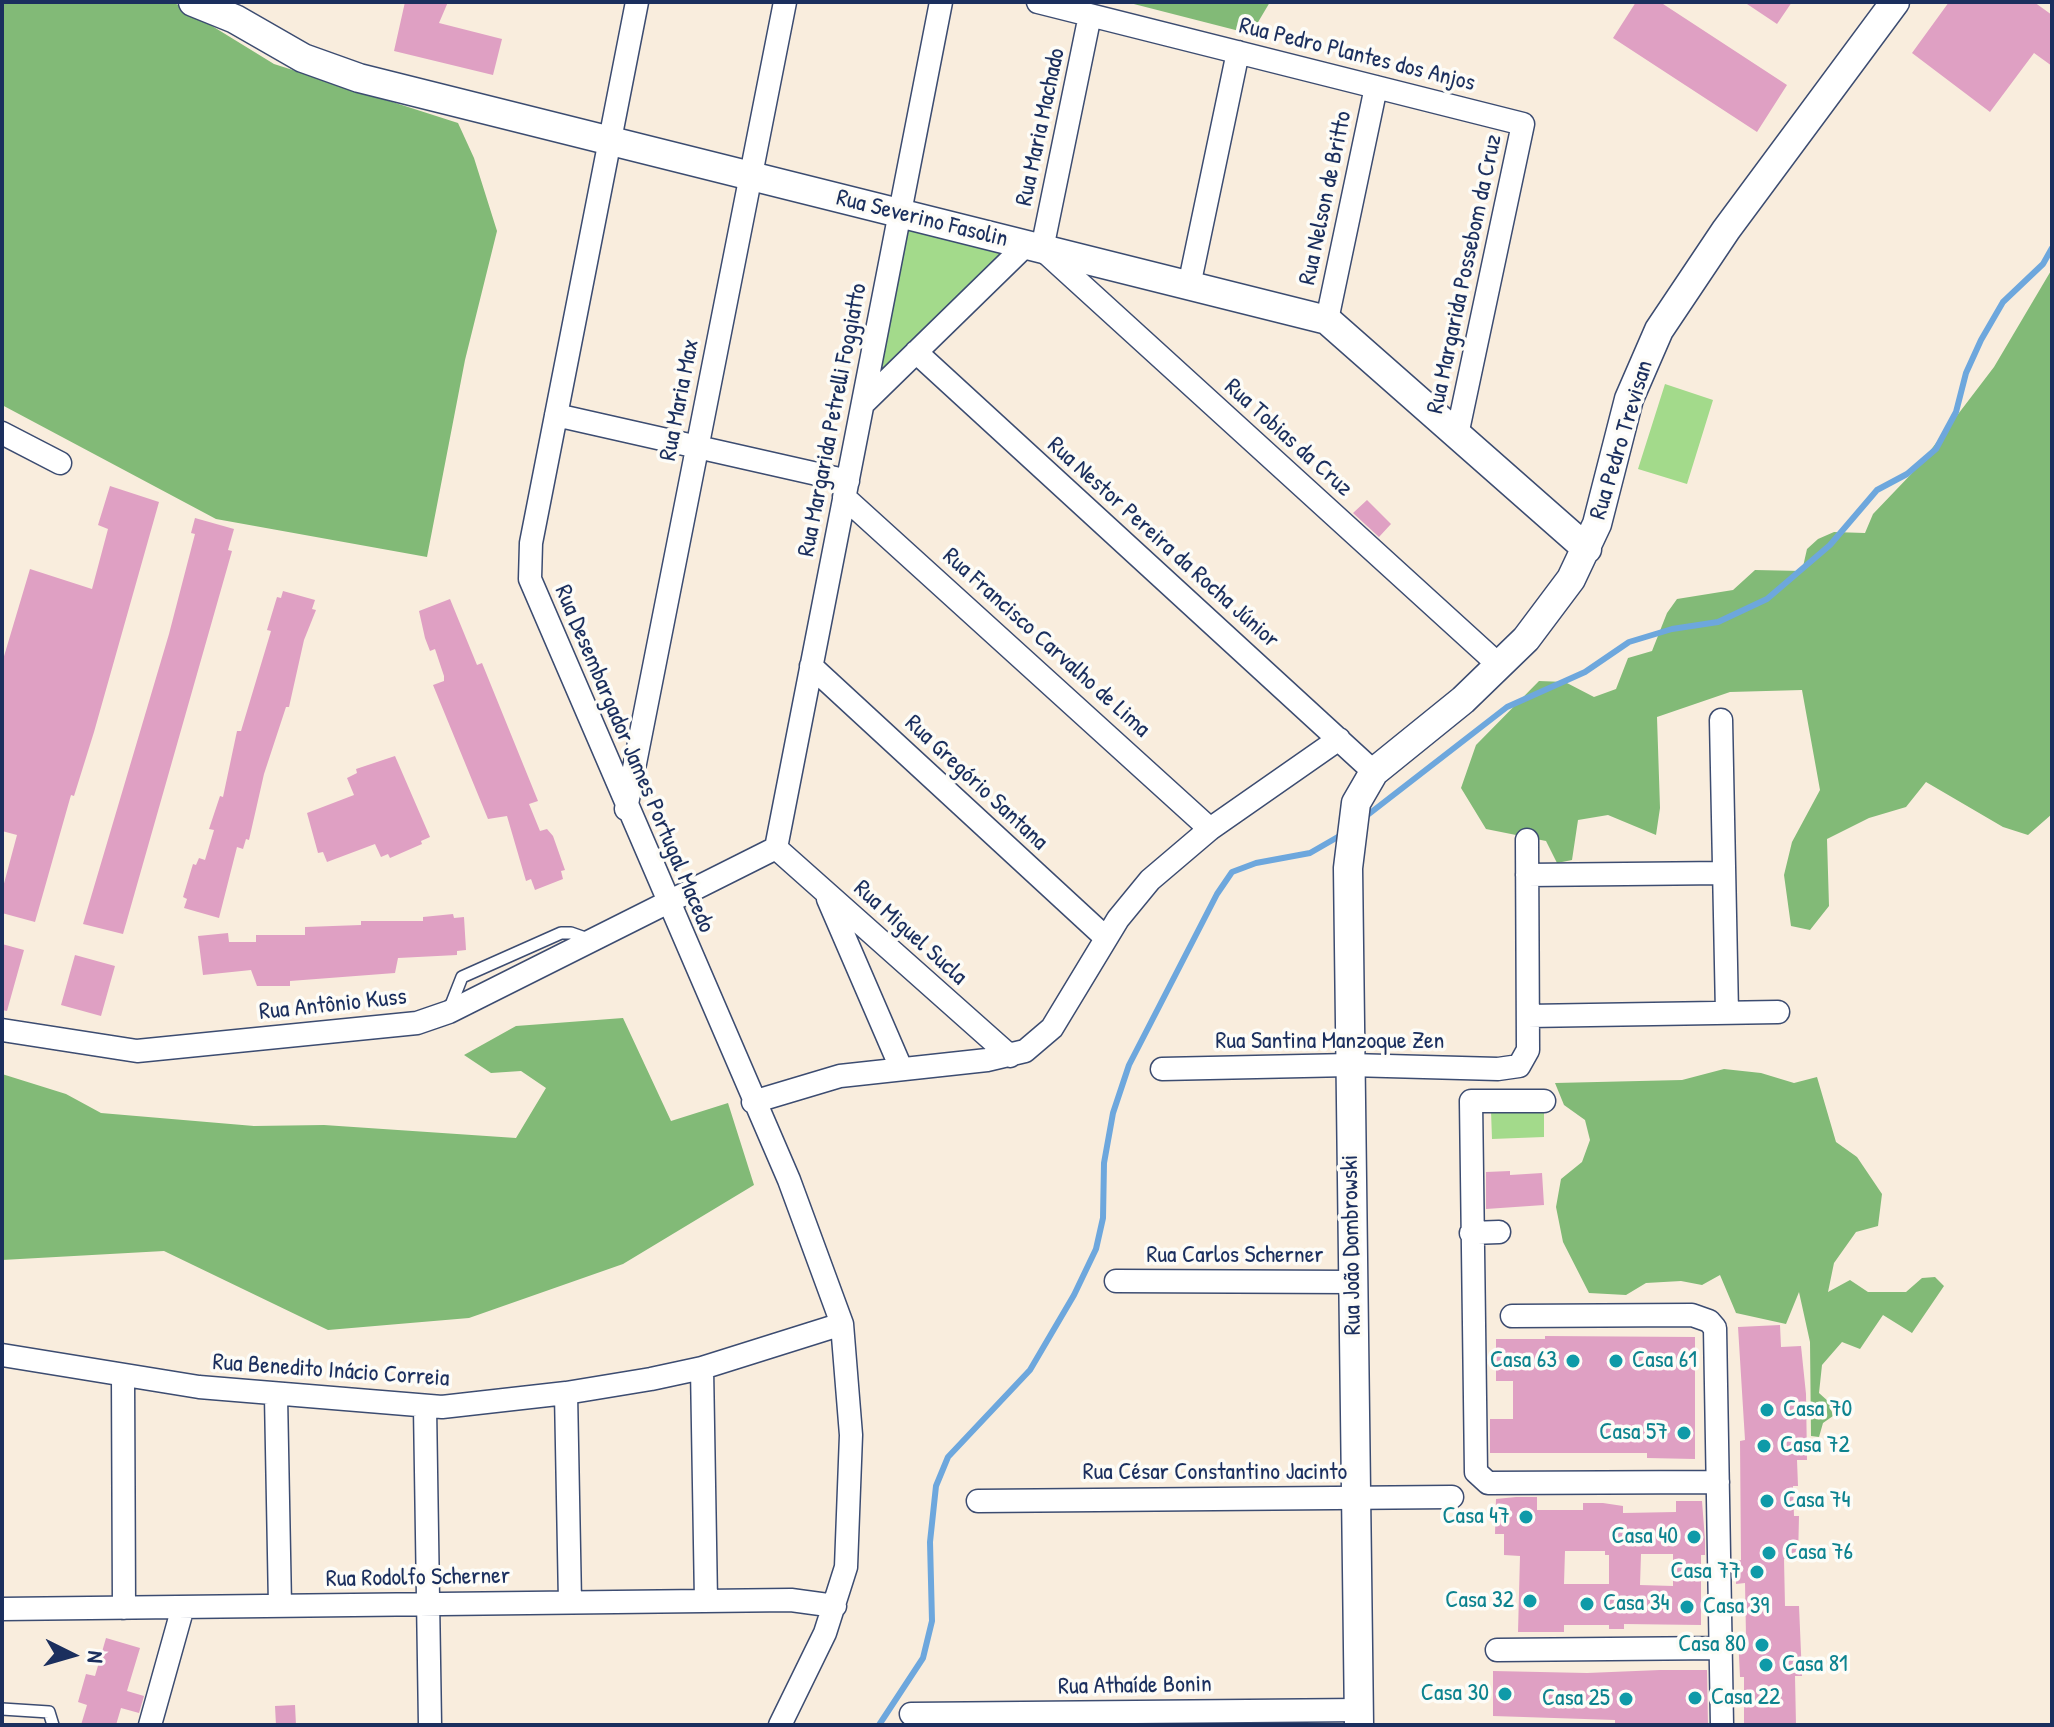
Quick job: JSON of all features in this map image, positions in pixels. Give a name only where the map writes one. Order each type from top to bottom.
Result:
[{"type":"street","name":"Rua Severino Fasolin","points":[[193,2],[330,69],[1327,320],[1587,549]]},
{"type":"street","name":"Rua Desembargador James Portugal Macedo","points":[[637,2],[531,543],[530,579],[626,809],[789,1180],[842,1324],[848,1369],[851,1484],[846,1567],[835,1606],[813,1660],[780,1725]]},
{"type":"street","name":"Rua Maria Max","points":[[626,809],[785,2]]},
{"type":"street","name":"Rua Margarida Petrelli Foggiatto","points":[[776,848],[941,2]]},
{"type":"street","name":"Rua Pedro Plantes dos Anjos","points":[[1038,2],[1523,124]]},
{"type":"street","name":"Rua Pedro Trevisan","points":[[1374,772],[1500,666],[1549,610],[1587,549],[1604,498],[1629,399],[1659,330],[1726,230],[1895,2]]},
{"type":"street","name":"Rua Maria Machado","points":[[1034,247],[1090,15]]},
{"type":"street","points":[[1189,286],[1238,52]]},
{"type":"street","name":"Rua Nelson de Britto","points":[[1327,320],[1376,87]]},
{"type":"street","name":"Rua Margarida Possebom da Cruz","points":[[1457,435],[1523,124]]},
{"type":"street","points":[[863,404],[916,352],[1034,247]]},
{"type":"street","name":"Rua Tobias da Cruz","points":[[1034,247],[1500,666]]},
{"type":"street","name":"Rua Nestor Pereira da Rocha Júnior","points":[[916,352],[1374,772]]},
{"type":"street","name":"Rua Francisco Carvalho de Lima","points":[[556,415],[697,447],[846,489],[1210,829]]},
{"type":"street","points":[[2,433],[60,463]]},
{"type":"street","name":"Rua Gregório Santana","points":[[811,666],[1106,938]]},
{"type":"street","points":[[1721,720],[1727,1013]]},
{"type":"street","points":[[753,1102],[815,1081],[1010,1056],[1039,1042],[1052,1028],[1106,938],[1150,880],[1210,829],[1339,739]]},
{"type":"street","name":"Rua João Dombrowski","points":[[1360,1718],[1349,851],[1353,812],[1360,793],[1374,772]]},
{"type":"street","points":[[1527,840],[1528,1016],[1778,1012]]},
{"type":"street","name":"Rua Miguel Sucla","points":[[776,848],[1010,1056]]},
{"type":"street","name":"Rua Antônio Kuss","points":[[2,1030],[137,1051],[417,1023],[449,1012],[776,848]]},
{"type":"street","points":[[1527,875],[1724,873]]},
{"type":"street","points":[[824,891],[901,1068]]},
{"type":"street","name":"Rua Santina Manzoque Zen","points":[[1162,1069],[1350,1065],[1498,1069],[1519,1066],[1525,1060],[1528,1016]]},
{"type":"street","points":[[1544,1101],[1471,1101],[1475,1464],[1479,1476],[1488,1483],[1718,1482]]},
{"type":"street","points":[[1471,1233],[1499,1232]]},
{"type":"street","name":"Rua Carlos Scherner","points":[[1116,1281],[1353,1282]]},
{"type":"street","points":[[1512,1316],[1692,1315],[1709,1321],[1717,1338],[1722,1725]]},
{"type":"street","name":"Rua Benedito Inácio Correia","points":[[2,1355],[123,1376],[276,1396],[425,1407],[566,1393],[702,1368],[842,1324]]},
{"type":"street","points":[[702,1368],[706,1601]]},
{"type":"street","points":[[123,1376],[124,1608]]},
{"type":"street","points":[[566,1393],[570,1602]]},
{"type":"street","points":[[276,1396],[280,1606]]},
{"type":"street","points":[[425,1407],[430,1725]]},
{"type":"street","name":"Rua César Constantino Jacinto","points":[[978,1501],[1452,1497]]},
{"type":"street","name":"Rua Rodolfo Scherner","points":[[2,1609],[791,1600],[835,1606]]},
{"type":"street","points":[[150,1725],[183,1607]]},
{"type":"street","points":[[1497,1650],[1721,1648]]},
{"type":"street","name":"Rua Athaíde Bonin","points":[[911,1714],[1360,1718]]},
{"type":"lane","points":[[2,1709],[49,1712],[53,1725]]},
{"type":"green space","points":[[2,2],[173,2],[274,64],[458,123],[474,158],[497,231],[465,360],[427,557],[216,519],[2,405]]},
{"type":"green space","points":[[1126,2],[1270,2],[1251,34]]},
{"type":"green space","points":[[905,221],[1013,247],[869,387]]},
{"type":"green space","points":[[2052,269],[2052,814],[2028,835],[2003,827],[1926,782],[1906,807],[1869,818],[1827,839],[1829,906],[1810,930],[1791,926],[1784,875],[1792,842],[1820,790],[1802,690],[1730,692],[1657,717],[1660,808],[1656,835],[1608,815],[1578,820],[1572,860],[1557,863],[1546,841],[1486,829],[1461,788],[1476,745],[1539,681],[1565,682],[1594,697],[1616,689],[1628,658],[1652,651],[1667,613],[1677,599],[1733,590],[1755,570],[1802,571],[1807,549],[1818,539],[1834,532],[1865,533],[1873,514],[1917,468],[1994,367]]},
{"type":"green space","points":[[1665,384],[1713,400],[1687,484],[1638,469]]},
{"type":"green space","points":[[623,1018],[671,1121],[728,1103],[754,1185],[623,1264],[469,1318],[328,1330],[164,1251],[2,1260],[2,1074],[66,1094],[101,1113],[254,1126],[324,1125],[516,1138],[546,1088],[521,1071],[491,1073],[464,1055],[516,1026]]},
{"type":"green space","points":[[1724,1069],[1761,1073],[1794,1083],[1817,1077],[1836,1142],[1857,1157],[1882,1194],[1878,1226],[1856,1232],[1834,1263],[1828,1292],[1850,1280],[1868,1292],[1906,1292],[1922,1278],[1935,1277],[1944,1286],[1912,1333],[1883,1315],[1860,1349],[1842,1342],[1822,1365],[1819,1393],[1829,1402],[1833,1416],[1823,1423],[1819,1437],[1811,1436],[1810,1342],[1799,1292],[1786,1324],[1736,1313],[1720,1275],[1702,1285],[1681,1281],[1646,1283],[1626,1295],[1589,1293],[1563,1242],[1556,1207],[1561,1179],[1582,1162],[1590,1140],[1585,1120],[1564,1105],[1555,1083],[1682,1080]]},
{"type":"green space","points":[[1544,1109],[1544,1137],[1492,1139],[1491,1111]]},
{"type":"building","points":[[405,2],[448,2],[439,23],[502,39],[493,75],[394,51]]},
{"type":"building","points":[[1636,2],[1660,2],[1787,85],[1757,132],[1613,38]]},
{"type":"building","points":[[1744,2],[1792,2],[1777,24]]},
{"type":"building","points":[[1949,2],[2034,2],[2052,15],[2052,66],[2034,53],[1990,112],[1912,53]]},
{"type":"building","points":[[110,486],[159,502],[94,732],[74,796],[71,795],[35,922],[2,913],[2,891],[17,835],[2,831],[2,663],[30,569],[92,589],[108,529],[98,525]]},
{"type":"building","points":[[1367,500],[1391,524],[1379,537],[1353,513]]},
{"type":"building","points":[[195,518],[234,529],[228,550],[232,551],[123,934],[83,924],[169,634],[195,534],[191,533]]},
{"type":"building","points":[[283,591],[315,600],[312,609],[316,610],[304,640],[289,707],[286,707],[264,774],[249,840],[246,839],[243,849],[237,847],[219,918],[184,908],[187,899],[183,897],[193,864],[196,865],[199,858],[205,860],[214,830],[209,829],[220,796],[223,797],[237,731],[241,731],[271,631],[267,630],[277,597],[281,598]]},
{"type":"building","points":[[450,599],[477,665],[482,663],[538,801],[529,804],[540,831],[547,829],[553,836],[565,870],[561,871],[563,879],[535,890],[531,879],[526,881],[507,816],[488,819],[433,685],[444,681],[444,676],[435,649],[430,651],[425,638],[419,611]]},
{"type":"building","points":[[395,756],[430,837],[421,841],[422,844],[390,858],[388,854],[381,857],[375,844],[327,862],[323,852],[318,853],[307,813],[354,795],[347,778],[357,773],[356,769]]},
{"type":"building","points":[[453,914],[454,918],[464,917],[466,950],[457,951],[457,955],[398,958],[395,973],[290,981],[290,986],[257,986],[251,970],[203,975],[198,936],[228,933],[229,942],[256,942],[256,935],[305,935],[305,927],[361,925],[361,921],[423,921],[423,917]]},
{"type":"building","points":[[2,944],[24,950],[7,1011],[2,1010]]},
{"type":"building","points":[[75,955],[115,966],[101,1016],[61,1005]]},
{"type":"building","points":[[1510,1171],[1510,1175],[1542,1173],[1544,1205],[1486,1209],[1486,1172]]},
{"type":"building","points":[[1780,1325],[1781,1347],[1801,1346],[1806,1394],[1807,1460],[1797,1460],[1798,1486],[1793,1486],[1794,1516],[1799,1516],[1798,1559],[1784,1559],[1785,1606],[1799,1606],[1802,1676],[1795,1676],[1796,1725],[1744,1725],[1744,1677],[1740,1677],[1738,1636],[1746,1636],[1745,1583],[1736,1584],[1736,1561],[1741,1560],[1740,1441],[1745,1440],[1738,1327]]},
{"type":"building","points":[[1545,1336],[1695,1337],[1695,1459],[1647,1458],[1647,1453],[1490,1453],[1490,1419],[1513,1419],[1513,1381],[1496,1381],[1496,1339],[1545,1339]]},
{"type":"building","points":[[1537,1497],[1537,1510],[1583,1510],[1583,1503],[1603,1503],[1623,1506],[1623,1513],[1676,1512],[1676,1501],[1702,1501],[1705,1555],[1701,1555],[1701,1625],[1624,1624],[1624,1629],[1609,1629],[1609,1625],[1564,1625],[1564,1632],[1518,1632],[1520,1556],[1504,1555],[1504,1534],[1495,1534],[1496,1499]],"holes":[[[1565,1551],[1605,1551],[1605,1555],[1609,1555],[1609,1584],[1564,1584]],[[1641,1554],[1673,1554],[1673,1586],[1640,1585]]]},
{"type":"building","points":[[106,1638],[140,1648],[127,1691],[144,1696],[139,1713],[121,1708],[116,1725],[81,1725],[87,1705],[78,1702],[86,1674],[95,1676]]},
{"type":"building","points":[[1707,1670],[1708,1725],[1615,1725],[1615,1720],[1493,1716],[1493,1671],[1587,1673]]},
{"type":"building","points":[[295,1705],[296,1725],[276,1725],[275,1706]]},
{"type":"waterway","points":[[1365,817],[1507,707],[1585,672],[1629,642],[1672,629],[1718,622],[1767,599],[1830,545],[1877,490],[1907,474],[1936,449],[1956,412],[1966,373],[1981,340],[2003,302],[2043,264],[2052,248]]},
{"type":"waterway","points":[[879,1725],[923,1658],[932,1621],[930,1542],[936,1486],[948,1457],[1030,1370],[1074,1295],[1096,1249],[1103,1218],[1104,1163],[1113,1113],[1129,1065],[1217,894],[1232,872],[1256,863],[1310,853],[1343,834]]},
{"type":"place","name":"Casa 63","points":[[1573,1361]]},
{"type":"place","name":"Casa 61","points":[[1616,1361]]},
{"type":"place","name":"Casa 70","points":[[1767,1410]]},
{"type":"place","name":"Casa 57","points":[[1684,1433]]},
{"type":"place","name":"Casa 72","points":[[1764,1446]]},
{"type":"place","name":"Casa 74","points":[[1767,1501]]},
{"type":"place","name":"Casa 47","points":[[1526,1517]]},
{"type":"place","name":"Casa 40","points":[[1694,1537]]},
{"type":"place","name":"Casa 76","points":[[1769,1553]]},
{"type":"place","name":"Casa 77","points":[[1757,1572]]},
{"type":"place","name":"Casa 32","points":[[1530,1601]]},
{"type":"place","name":"Casa 34","points":[[1587,1604]]},
{"type":"place","name":"Casa 39","points":[[1687,1607]]},
{"type":"place","name":"Casa 80","points":[[1762,1645]]},
{"type":"place","name":"Casa 81","points":[[1766,1665]]},
{"type":"place","name":"Casa 30","points":[[1505,1694]]},
{"type":"place","name":"Casa 22","points":[[1695,1698]]},
{"type":"place","name":"Casa 25","points":[[1626,1699]]}]
